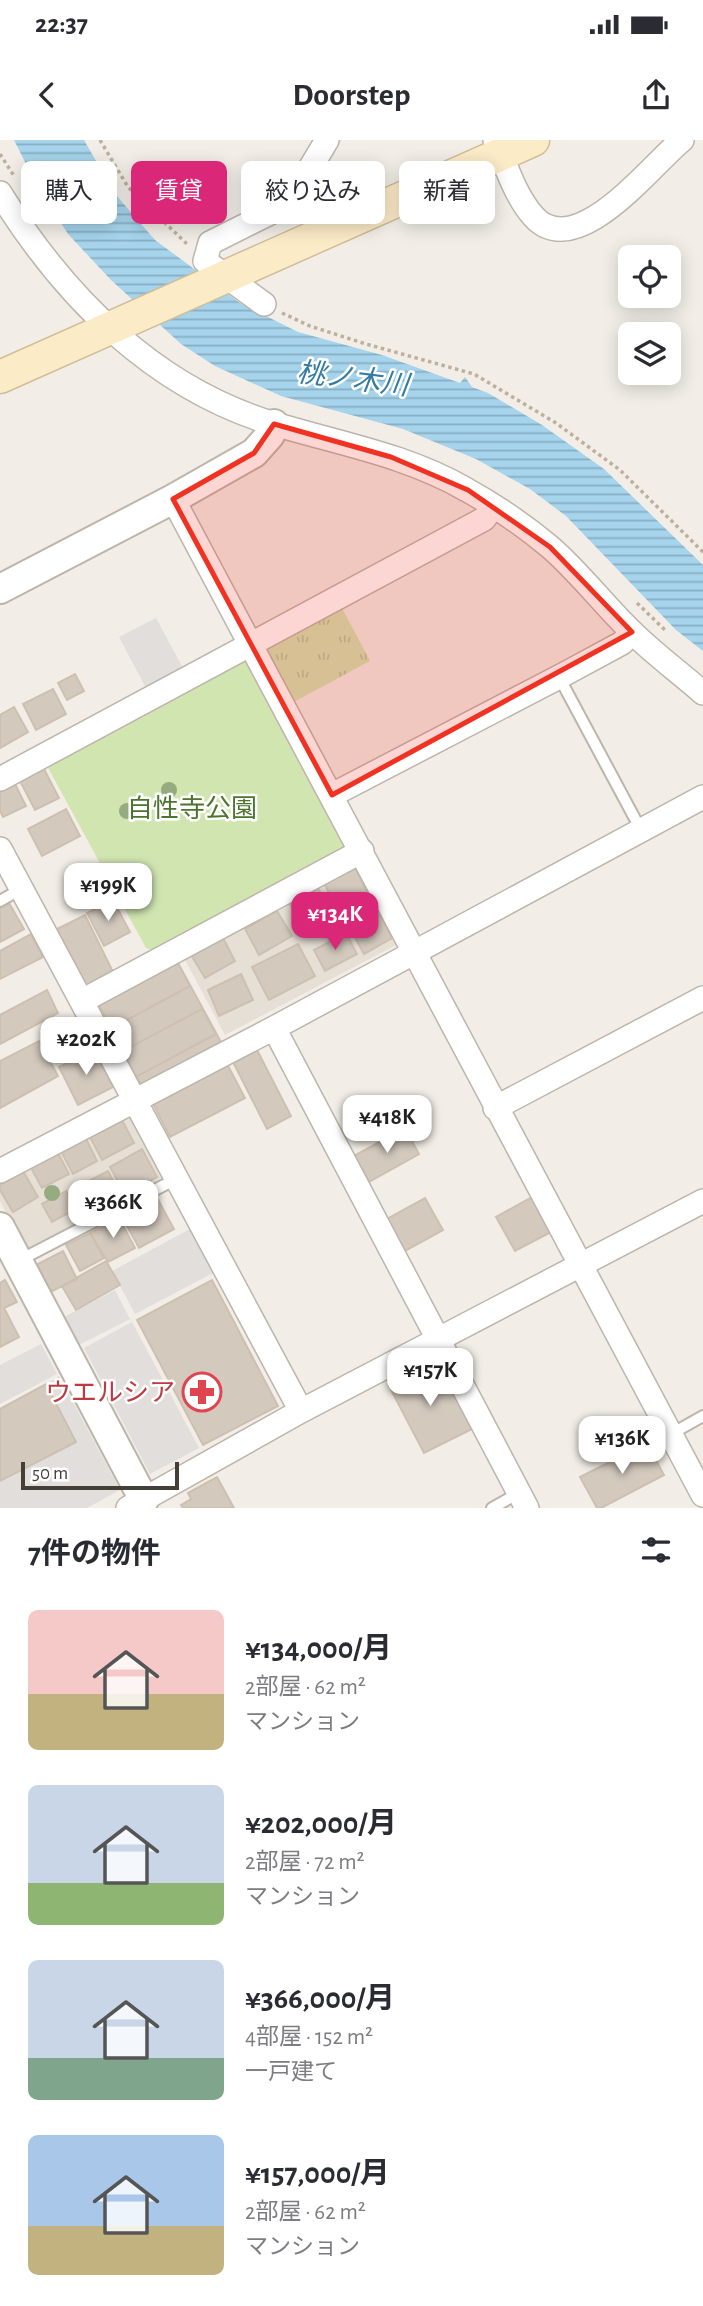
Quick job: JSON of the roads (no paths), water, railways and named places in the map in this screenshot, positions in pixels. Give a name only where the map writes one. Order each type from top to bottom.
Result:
[{"type":"main road","points":[[0,377],[120,322],[215,272],[498,147],[533,140]]},
{"type":"street","points":[[264,304],[215,272],[210,243],[272,212],[297,190],[327,140]]},
{"type":"street","points":[[498,147],[522,201],[536,219],[551,228],[569,229],[590,222],[618,201],[682,140]]},
{"type":"street","points":[[3,204],[54,271],[120,322],[164,371],[204,394],[274,424],[404,461],[468,490],[550,547],[632,632],[703,693]]},
{"type":"street","points":[[0,589],[173,499],[254,453],[270,435],[274,424]]},
{"type":"street","points":[[173,499],[703,1495]]},
{"type":"street","points":[[0,779],[484,519],[494,507]]},
{"type":"street","points":[[332,795],[559,677],[622,642],[632,632]]},
{"type":"street","points":[[0,1171],[135,1102],[641,830],[700,806]]},
{"type":"street","points":[[0,849],[301,1411]]},
{"type":"street","points":[[82,1001],[362,852]]},
{"type":"street","points":[[495,1108],[703,998]]},
{"type":"street","points":[[274,1028],[523,1501]]},
{"type":"street","points":[[0,1227],[140,1505],[301,1411],[703,1201]]},
{"type":"lane","points":[[559,677],[641,830]]},
{"type":"lane","points":[[0,901],[22,890]]},
{"type":"lane","points":[[18,1261],[176,1179]]},
{"type":"lane","points":[[671,1434],[703,1416]]},
{"type":"lane","points":[[492,1508],[523,1501]]},
{"type":"water","points":[[14,140],[84,140],[96,161],[24,161]]},
{"type":"water","name":"桃ノ木川","points":[[117,196],[131,212],[131,224],[141,224],[155,240],[240,303],[298,332],[382,355],[460,383],[465,377],[472,387],[488,393],[542,425],[604,469],[703,565],[703,651],[676,630],[566,516],[530,489],[476,459],[403,429],[281,396],[215,366],[181,344],[111,280],[62,224],[117,224]]},
{"type":"place","name":"ウエルシア","points":[[202,1392]]},
{"type":"park label","name":"自性寺公園","points":[[192,808]]}]
